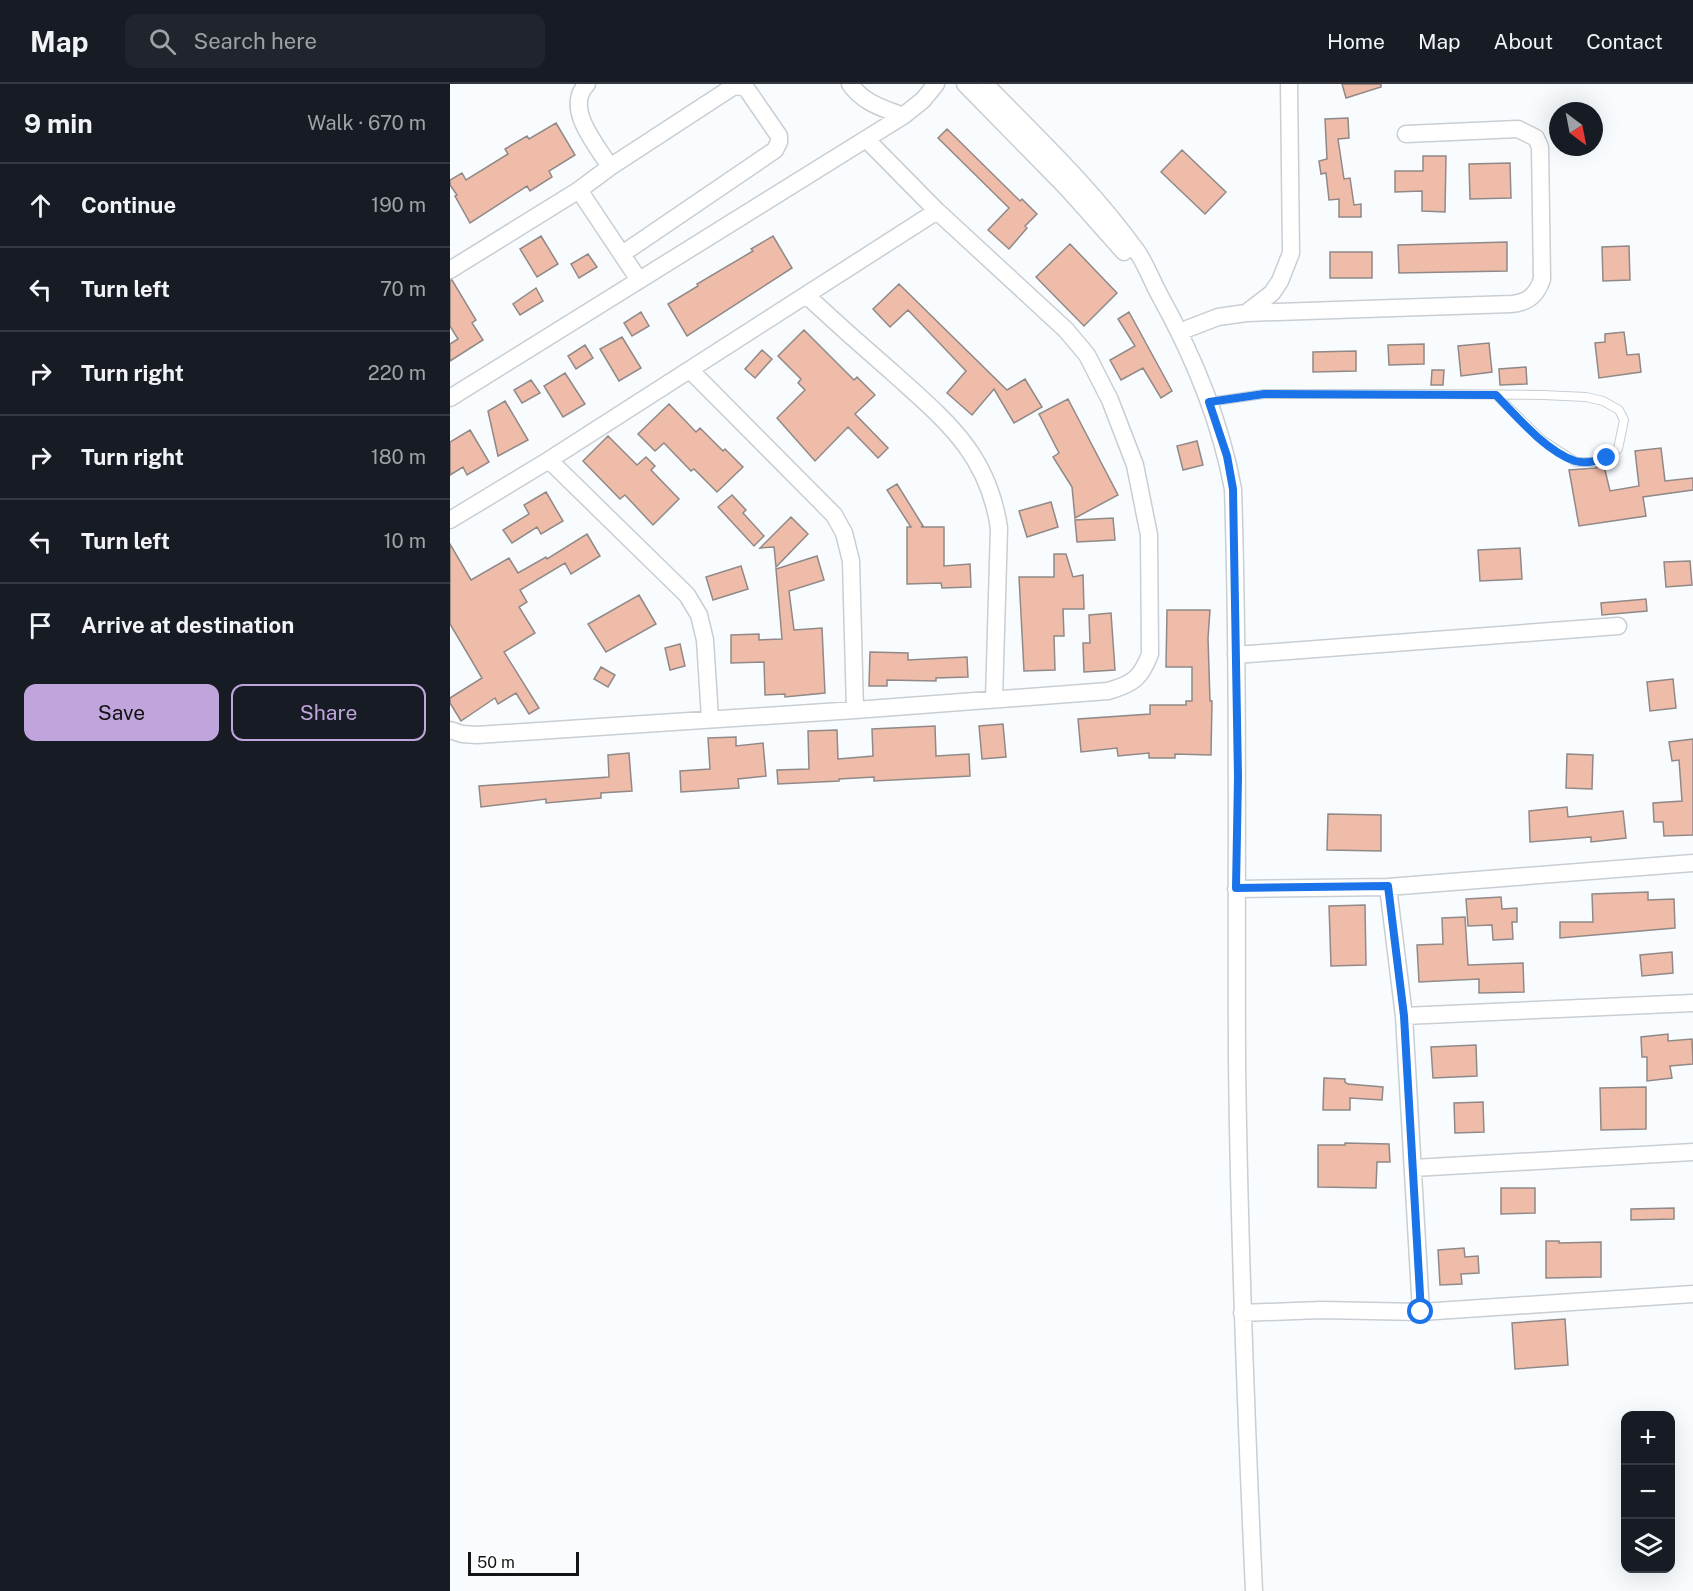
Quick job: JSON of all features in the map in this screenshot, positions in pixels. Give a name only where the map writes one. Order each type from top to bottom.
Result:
[{"type":"street","points":[[587,84],[580,92],[578,108],[582,121],[610,167]]},
{"type":"street","points":[[850,84],[864,99],[903,116]]},
{"type":"street","points":[[450,398],[903,116],[923,100],[936,84]]},
{"type":"street","points":[[965,84],[1066,188],[1158,291]]},
{"type":"street","points":[[985,84],[1075,177],[1139,255],[1179,332],[1209,402],[1227,456],[1233,489],[1242,1313],[1254,1591]]},
{"type":"street","points":[[1246,313],[1272,293],[1280,281],[1290,253],[1289,84]]},
{"type":"street","points":[[450,270],[579,190],[610,167],[735,86],[748,91],[778,136],[779,142],[775,150],[622,254]]},
{"type":"street","points":[[1179,332],[1218,317],[1246,313],[1521,303],[1538,290],[1542,279],[1540,147],[1536,138],[1518,129],[1406,134]]},
{"type":"street","points":[[450,730],[477,735],[1108,691],[1124,687],[1136,680],[1144,669],[1150,654],[1149,535],[1135,465],[1110,400],[1087,356],[1066,330],[937,212],[866,139]]},
{"type":"street","points":[[579,190],[639,280]]},
{"type":"street","points":[[450,520],[549,460],[937,212]]},
{"type":"street","points":[[806,295],[949,424],[971,452],[986,479],[996,505],[999,528],[994,699]]},
{"type":"street","points":[[690,370],[834,515],[844,533],[851,561],[855,710]]},
{"type":"street","points":[[549,460],[687,595],[699,615],[705,640],[710,718]]},
{"type":"street","points":[[1236,655],[1618,626]]},
{"type":"street","points":[[1236,888],[1388,886],[1693,863]]},
{"type":"street","points":[[1388,886],[1404,1016],[1421,1312]]},
{"type":"street","points":[[1404,1016],[1693,1002]]},
{"type":"street","points":[[1414,1168],[1693,1152]]},
{"type":"street","points":[[1242,1313],[1321,1310],[1421,1312],[1693,1294]]},
{"type":"lane","points":[[1209,402],[1264,394],[1496,395],[1586,397],[1613,405],[1619,410],[1624,420],[1618,449],[1601,460],[1576,462],[1542,440],[1496,395]]},
{"type":"building","points":[[1342,84],[1381,84],[1381,87],[1346,98]]},
{"type":"building","points":[[1348,118],[1349,138],[1338,139],[1344,179],[1350,178],[1354,205],[1361,204],[1361,217],[1339,217],[1339,199],[1329,200],[1326,173],[1321,174],[1319,161],[1327,159],[1325,119]]},
{"type":"building","points":[[556,123],[575,155],[549,171],[552,177],[530,191],[527,186],[470,223],[455,196],[457,195],[450,185],[450,180],[462,173],[466,180],[508,154],[505,149],[527,136],[529,139]]},
{"type":"building","points":[[947,129],[1020,201],[1022,199],[1037,214],[1025,226],[1027,228],[1009,249],[988,230],[1009,208],[938,138]]},
{"type":"building","points":[[1182,150],[1226,192],[1205,214],[1161,172]]},
{"type":"building","points":[[1423,156],[1446,156],[1445,212],[1422,211],[1422,191],[1395,192],[1395,171],[1423,171]]},
{"type":"building","points":[[1510,163],[1511,198],[1470,199],[1469,164]]},
{"type":"building","points":[[541,236],[558,264],[537,277],[520,249]]},
{"type":"building","points":[[773,236],[792,268],[687,336],[668,304]]},
{"type":"building","points":[[1507,242],[1507,271],[1399,273],[1398,245]]},
{"type":"building","points":[[1070,244],[1117,293],[1084,326],[1036,277]]},
{"type":"building","points":[[1629,246],[1630,280],[1603,281],[1602,247]]},
{"type":"building","points":[[1330,252],[1372,252],[1372,278],[1330,278]]},
{"type":"building","points":[[588,254],[597,267],[579,278],[571,264]]},
{"type":"building","points":[[450,280],[476,320],[472,323],[483,340],[450,361],[450,344],[458,339],[450,326]]},
{"type":"building","points":[[899,284],[1007,390],[1025,379],[1042,407],[1014,423],[994,389],[972,415],[947,393],[966,371],[908,310],[890,327],[873,309]]},
{"type":"building","points":[[536,288],[543,301],[520,315],[513,304]]},
{"type":"building","points":[[641,312],[649,326],[632,336],[624,323]]},
{"type":"building","points":[[1129,312],[1172,391],[1161,398],[1143,368],[1121,380],[1110,360],[1135,346],[1118,319]]},
{"type":"building","points":[[804,330],[854,380],[857,377],[875,395],[855,414],[888,448],[878,458],[848,427],[815,461],[777,418],[805,390],[798,383],[801,379],[778,356]]},
{"type":"building","points":[[1624,332],[1627,355],[1639,354],[1641,372],[1599,378],[1595,343],[1605,342],[1605,334]]},
{"type":"building","points":[[622,337],[641,368],[619,381],[600,349]]},
{"type":"building","points":[[1489,343],[1492,372],[1461,376],[1458,346]]},
{"type":"building","points":[[1424,344],[1424,364],[1389,365],[1388,345]]},
{"type":"building","points":[[585,345],[593,358],[576,369],[568,356]]},
{"type":"building","points":[[762,350],[772,359],[755,378],[745,369]]},
{"type":"building","points":[[1356,351],[1356,371],[1313,372],[1313,352]]},
{"type":"building","points":[[1526,367],[1527,384],[1500,385],[1499,369]]},
{"type":"building","points":[[1432,370],[1444,370],[1443,385],[1431,385]]},
{"type":"building","points":[[565,373],[585,404],[563,417],[544,386]]},
{"type":"building","points":[[531,380],[540,393],[522,403],[514,390]]},
{"type":"building","points":[[1068,399],[1118,495],[1075,518],[1072,487],[1053,457],[1059,453],[1039,414]]},
{"type":"building","points":[[505,401],[528,440],[498,456],[488,411]]},
{"type":"building","points":[[669,404],[696,432],[700,428],[743,467],[717,492],[694,469],[691,471],[664,443],[655,451],[638,434]]},
{"type":"building","points":[[470,430],[489,462],[467,475],[463,467],[450,475],[450,442]]},
{"type":"building","points":[[608,436],[637,465],[646,457],[655,466],[651,470],[679,499],[653,525],[625,495],[620,499],[583,461]]},
{"type":"building","points":[[1197,441],[1203,465],[1183,470],[1177,446]]},
{"type":"building","points":[[1661,448],[1665,481],[1693,478],[1693,490],[1643,497],[1646,516],[1579,526],[1569,470],[1604,466],[1610,491],[1639,486],[1635,451]]},
{"type":"building","points":[[897,484],[923,526],[921,527],[944,527],[944,566],[970,564],[971,587],[942,588],[941,583],[907,584],[907,527],[911,527],[887,490]]},
{"type":"building","points":[[546,492],[563,521],[541,534],[537,527],[512,543],[503,530],[529,514],[524,505]]},
{"type":"building","points":[[732,495],[746,510],[743,513],[764,536],[754,546],[718,507]]},
{"type":"building","points":[[1051,502],[1058,527],[1027,537],[1019,511]]},
{"type":"building","points":[[791,517],[808,534],[776,567],[774,547],[760,548]]},
{"type":"building","points":[[1113,518],[1115,540],[1077,542],[1075,520]]},
{"type":"building","points":[[587,534],[600,556],[571,574],[565,563],[520,590],[527,602],[519,607],[535,633],[504,652],[539,708],[529,714],[516,693],[498,704],[495,698],[461,721],[450,703],[450,698],[482,678],[450,624],[450,544],[471,580],[509,558],[518,573],[546,557],[547,559]]},
{"type":"building","points":[[1520,548],[1522,579],[1480,581],[1478,550]]},
{"type":"building","points":[[1054,554],[1066,554],[1073,577],[1083,575],[1084,609],[1063,609],[1064,636],[1054,636],[1055,670],[1024,671],[1019,577],[1054,577]]},
{"type":"building","points":[[817,556],[824,580],[789,591],[794,630],[822,628],[825,693],[785,697],[785,694],[765,695],[764,662],[731,663],[731,635],[759,634],[759,640],[782,639],[776,569]]},
{"type":"building","points":[[1690,561],[1692,585],[1666,587],[1664,562]]},
{"type":"building","points":[[741,566],[748,589],[713,600],[706,577]]},
{"type":"building","points":[[639,595],[656,624],[606,652],[588,624]]},
{"type":"building","points":[[1646,599],[1647,611],[1602,615],[1601,603]]},
{"type":"building","points":[[1167,610],[1210,610],[1208,638],[1210,701],[1212,701],[1211,755],[1175,754],[1175,758],[1149,758],[1149,753],[1118,756],[1117,748],[1081,752],[1078,719],[1150,714],[1150,705],[1186,705],[1186,701],[1192,701],[1192,667],[1166,667]]},
{"type":"building","points":[[1111,613],[1115,670],[1084,672],[1083,643],[1090,643],[1089,615]]},
{"type":"building","points":[[680,644],[685,666],[670,670],[665,648]]},
{"type":"building","points":[[870,652],[908,653],[908,660],[967,657],[968,677],[936,678],[936,681],[887,680],[887,686],[869,686]]},
{"type":"building","points":[[601,667],[615,675],[608,687],[594,679]]},
{"type":"building","points":[[1673,679],[1676,708],[1650,711],[1647,682]]},
{"type":"building","points":[[1003,724],[1006,757],[982,759],[979,726]]},
{"type":"building","points":[[935,726],[936,756],[969,754],[970,776],[874,781],[874,777],[778,784],[777,770],[809,769],[808,731],[837,730],[838,759],[873,756],[872,729]]},
{"type":"building","points":[[736,737],[736,746],[763,743],[766,776],[738,779],[739,788],[681,792],[680,771],[710,769],[708,738]]},
{"type":"building","points":[[1693,739],[1693,835],[1664,836],[1663,822],[1654,822],[1653,803],[1682,801],[1679,760],[1672,761],[1669,742]]},
{"type":"building","points":[[629,753],[632,791],[601,793],[601,798],[546,803],[546,799],[481,807],[479,786],[609,777],[608,755]]},
{"type":"building","points":[[1567,754],[1593,755],[1592,789],[1566,788]]},
{"type":"building","points":[[1567,807],[1568,817],[1623,811],[1626,838],[1591,842],[1591,837],[1530,842],[1529,811]]},
{"type":"building","points":[[1328,814],[1381,815],[1381,851],[1327,850]]},
{"type":"building","points":[[1648,892],[1648,900],[1674,899],[1675,928],[1560,938],[1560,922],[1593,922],[1592,894]]},
{"type":"building","points":[[1501,897],[1502,909],[1517,908],[1517,922],[1512,922],[1513,939],[1493,940],[1492,925],[1468,926],[1466,899]]},
{"type":"building","points":[[1365,905],[1366,965],[1331,966],[1329,906]]},
{"type":"building","points":[[1465,917],[1468,965],[1523,963],[1524,992],[1479,993],[1479,979],[1419,982],[1417,945],[1443,944],[1442,918]]},
{"type":"building","points":[[1672,952],[1673,973],[1642,976],[1640,955]]},
{"type":"building","points":[[1668,1034],[1668,1041],[1692,1039],[1693,1064],[1670,1066],[1672,1078],[1647,1081],[1647,1057],[1642,1057],[1641,1037]]},
{"type":"building","points":[[1476,1045],[1477,1076],[1433,1078],[1431,1047]]},
{"type":"building","points":[[1324,1078],[1345,1079],[1348,1084],[1383,1087],[1382,1100],[1350,1098],[1350,1110],[1323,1110]]},
{"type":"building","points":[[1646,1087],[1646,1129],[1601,1130],[1600,1088]]},
{"type":"building","points":[[1483,1102],[1484,1132],[1455,1133],[1454,1103]]},
{"type":"building","points":[[1345,1143],[1389,1144],[1390,1162],[1377,1162],[1376,1188],[1318,1187],[1318,1145],[1345,1145]]},
{"type":"building","points":[[1501,1188],[1535,1188],[1535,1213],[1501,1214]]},
{"type":"building","points":[[1674,1208],[1674,1219],[1631,1220],[1631,1209]]},
{"type":"building","points":[[1546,1241],[1601,1242],[1601,1277],[1546,1278]]},
{"type":"building","points":[[1464,1248],[1465,1257],[1478,1256],[1479,1273],[1461,1274],[1462,1284],[1440,1285],[1438,1250]]},
{"type":"building","points":[[1565,1319],[1568,1365],[1515,1369],[1512,1323]]},
{"type":"route","points":[[1421,1312],[1404,1016],[1388,886],[1236,888],[1238,777],[1233,489],[1227,456],[1209,402],[1264,394],[1496,395],[1542,440],[1576,462],[1595,462],[1607,458]]}]
